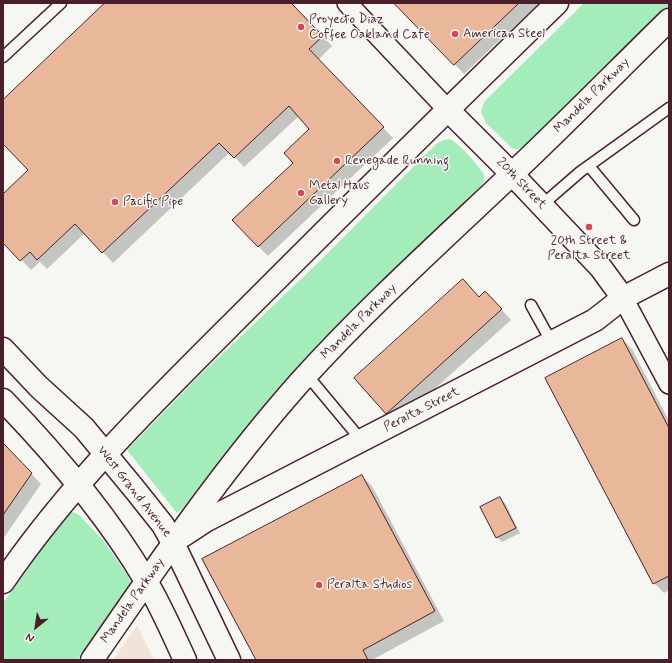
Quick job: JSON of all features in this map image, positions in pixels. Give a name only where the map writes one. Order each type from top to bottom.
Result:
[{"type":"main road","points":[[3,582],[78,486],[105,454],[146,410],[447,109],[557,3]]},
{"type":"main road","name":"Mandela Parkway","points":[[92,660],[198,508],[249,443],[307,375],[358,321],[512,174],[669,20]]},
{"type":"main road","name":"20th Street","points":[[447,109],[512,174],[601,268],[623,298]]},
{"type":"main road","name":"Peralta Street","points":[[173,543],[205,521],[552,344],[595,320],[623,298],[669,274]]},
{"type":"main road","name":"West Grand Avenue","points":[[3,349],[39,387],[84,428],[158,519],[173,543],[229,660]]},
{"type":"main road","points":[[3,400],[41,441],[109,526],[146,582],[186,660]]},
{"type":"street","name":"20th Street","points":[[347,3],[447,109]]},
{"type":"street","name":"20th Street","points":[[623,298],[669,384]]},
{"type":"lane","points":[[3,57],[61,3]]},
{"type":"lane","points":[[542,205],[589,166],[669,108]]},
{"type":"lane","points":[[589,166],[634,220]]},
{"type":"lane","points":[[531,305],[552,344]]},
{"type":"lane","points":[[307,375],[362,441]]},
{"type":"shaded area","points":[[137,625],[154,660],[113,660]]},
{"type":"green space","points":[[584,3],[669,3],[669,7],[527,145],[518,149],[513,149],[486,123],[481,112],[484,102]]},
{"type":"green space","points":[[450,139],[464,150],[484,174],[484,181],[481,186],[373,293],[239,439],[182,509],[177,513],[127,450],[197,378],[322,259],[436,144]]},
{"type":"green space","points":[[69,511],[78,514],[103,540],[128,576],[130,585],[77,660],[3,660],[3,603]]},
{"type":"building","points":[[105,3],[291,3],[323,36],[309,49],[384,127],[258,247],[232,220],[293,163],[284,153],[309,129],[289,106],[234,158],[219,143],[102,253],[75,224],[37,260],[30,252],[20,261],[3,243],[3,194],[28,170],[3,144],[3,100]]},
{"type":"building","name":"American Steel","points":[[394,3],[519,3],[454,65]]},
{"type":"building","points":[[463,279],[479,297],[485,291],[502,309],[386,414],[354,378]]},
{"type":"building","points":[[622,338],[669,428],[669,576],[653,584],[545,378]]},
{"type":"building","points":[[3,443],[32,473],[3,515]]},
{"type":"building","name":"Peralta Studios","points":[[362,475],[435,611],[363,650],[368,660],[256,660],[202,559]]},
{"type":"building","points":[[500,497],[516,528],[496,538],[480,507]]},
{"type":"place","name":"Proyecto Diaz Coffee Oakland Cafe","points":[[301,27]]},
{"type":"place","name":"American Steel","points":[[455,34]]},
{"type":"place","name":"Renegade Running","points":[[337,161]]},
{"type":"place","name":"Metal Haus Gallery","points":[[301,193]]},
{"type":"place","name":"Pacific Pipe","points":[[115,202]]},
{"type":"place","name":"20th Street & Peralta Street","points":[[589,227]]},
{"type":"place","name":"Peralta Studios","points":[[319,585]]}]
